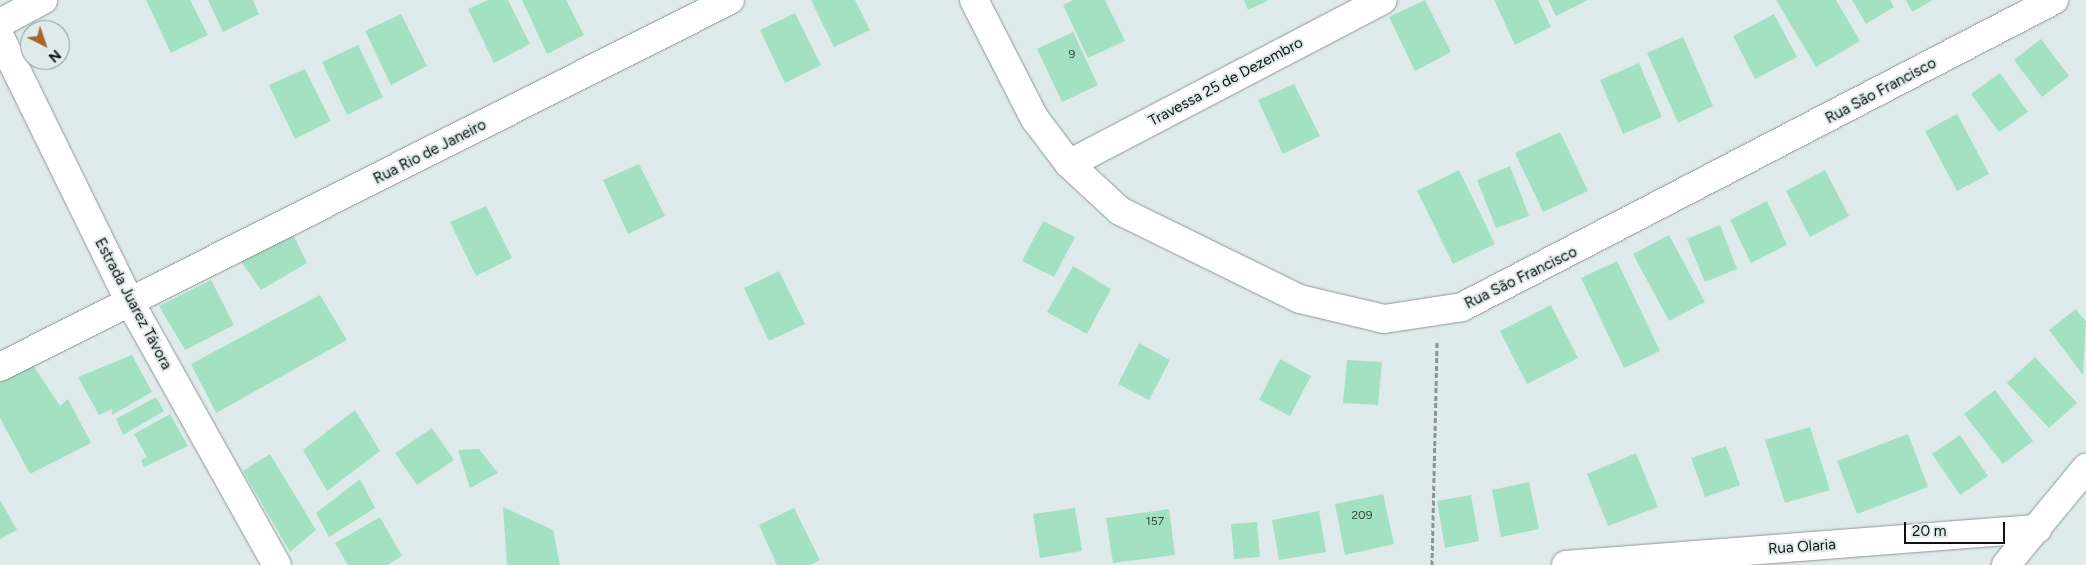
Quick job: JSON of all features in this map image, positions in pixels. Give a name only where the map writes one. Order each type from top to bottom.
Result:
[{"type":"street","points":[[0,23],[43,0]]},
{"type":"street","name":"Rua Rio de Janeiro","points":[[0,367],[131,304],[730,0]]},
{"type":"street","name":"Rua São Francisco","points":[[974,0],[1035,119],[1069,164],[1120,211],[1300,299],[1384,319],[1462,307],[1586,246],[2054,0]]},
{"type":"street","name":"Travessa 25 de Dezembro","points":[[1069,164],[1382,0]]},
{"type":"street","name":"Estrada Juarez Távora","points":[[0,37],[131,304],[277,565]]},
{"type":"street","points":[[2006,565],[2038,529],[2086,468]]},
{"type":"street","name":"Rua Olaria","points":[[1566,565],[2038,529]]},
{"type":"path","points":[[1432,565],[1438,311]]},
{"type":"building","points":[[146,0],[190,0],[208,35],[171,53]]},
{"type":"building","points":[[208,0],[253,0],[259,14],[223,32]]},
{"type":"building","points":[[488,0],[508,0],[530,44],[494,63],[468,9]]},
{"type":"building","points":[[522,0],[566,0],[584,35],[547,54]]},
{"type":"building","points":[[811,0],[855,0],[870,30],[834,47]]},
{"type":"building","points":[[1073,0],[1105,0],[1125,41],[1088,58],[1063,5]]},
{"type":"building","points":[[1244,0],[1269,0],[1248,10]]},
{"type":"building","points":[[1425,0],[1451,52],[1415,71],[1389,17]]},
{"type":"building","points":[[1494,0],[1538,0],[1551,27],[1515,45]]},
{"type":"building","points":[[1548,0],[1588,0],[1556,16]]},
{"type":"building","points":[[1776,0],[1836,0],[1860,41],[1816,67]]},
{"type":"building","points":[[1852,0],[1890,0],[1894,7],[1866,24]]},
{"type":"building","points":[[1906,0],[1933,0],[1912,12]]},
{"type":"building","points":[[795,13],[821,65],[785,83],[760,30]]},
{"type":"building","points":[[401,14],[427,66],[391,85],[365,31]]},
{"type":"building","points":[[1774,14],[1797,57],[1755,79],[1733,36]]},
{"type":"building","points":[[1073,32],[1098,85],[1062,102],[1037,49]]},
{"type":"building","points":[[1683,37],[1713,106],[1678,123],[1647,53]]},
{"type":"building","points":[[2041,39],[2069,76],[2042,97],[2014,60]]},
{"type":"building","points":[[358,45],[383,97],[347,115],[322,62]]},
{"type":"building","points":[[1639,63],[1662,117],[1623,134],[1600,80]]},
{"type":"building","points":[[305,69],[331,121],[295,139],[269,85]]},
{"type":"building","points":[[2000,73],[2028,112],[1999,132],[1971,94]]},
{"type":"building","points":[[1294,84],[1320,136],[1283,154],[1258,100]]},
{"type":"building","points":[[1957,114],[1989,174],[1957,191],[1925,131]]},
{"type":"building","points":[[1560,132],[1588,191],[1543,212],[1515,153]]},
{"type":"building","points":[[639,164],[665,216],[628,234],[603,180]]},
{"type":"building","points":[[1510,166],[1529,216],[1496,228],[1477,180]]},
{"type":"building","points":[[1459,170],[1495,244],[1453,264],[1417,191]]},
{"type":"building","points":[[1825,170],[1849,216],[1810,237],[1786,191]]},
{"type":"building","points":[[1767,201],[1787,245],[1751,263],[1730,220]]},
{"type":"building","points":[[486,206],[512,258],[476,276],[450,222]]},
{"type":"building","points":[[1043,221],[1075,237],[1054,277],[1022,261]]},
{"type":"building","points":[[1720,225],[1737,269],[1705,282],[1687,239]]},
{"type":"building","points":[[292,232],[307,263],[261,290],[240,260]]},
{"type":"building","points":[[1669,235],[1705,302],[1669,321],[1633,254]]},
{"type":"building","points":[[1617,261],[1660,351],[1624,368],[1581,278]]},
{"type":"building","points":[[1073,266],[1111,289],[1087,334],[1047,312]]},
{"type":"building","points":[[779,271],[805,324],[769,341],[744,288]]},
{"type":"building","points":[[211,280],[234,325],[185,350],[159,306]]},
{"type":"building","points":[[320,295],[347,340],[216,413],[191,364]]},
{"type":"building","points":[[1551,305],[1578,358],[1527,384],[1500,331]]},
{"type":"building","points":[[2076,309],[2086,322],[2083,375],[2049,330]]},
{"type":"building","points":[[1139,343],[1170,360],[1149,400],[1118,384]]},
{"type":"building","points":[[132,355],[152,392],[112,415],[112,409],[99,415],[78,377]]},
{"type":"building","points":[[2035,357],[2077,403],[2049,428],[2007,383]]},
{"type":"building","points":[[29,359],[60,406],[68,399],[91,443],[30,474],[0,418],[0,378]]},
{"type":"building","points":[[1280,359],[1311,376],[1290,416],[1259,400]]},
{"type":"building","points":[[1347,360],[1382,362],[1378,405],[1343,403]]},
{"type":"building","points":[[1995,390],[2033,441],[2003,464],[1964,414]]},
{"type":"building","points":[[156,397],[164,411],[123,435],[116,419]]},
{"type":"building","points":[[355,410],[380,451],[327,491],[303,450]]},
{"type":"building","points":[[170,414],[188,446],[144,467],[141,460],[147,457],[134,434]]},
{"type":"building","points":[[1810,427],[1830,490],[1785,503],[1765,440]]},
{"type":"building","points":[[432,428],[454,460],[417,485],[395,453]]},
{"type":"building","points":[[1908,434],[1928,487],[1857,514],[1837,461]]},
{"type":"building","points":[[1960,435],[1988,476],[1960,495],[1932,454]]},
{"type":"building","points":[[1726,446],[1740,485],[1705,497],[1691,458]]},
{"type":"building","points":[[479,449],[498,473],[470,488],[458,450]]},
{"type":"building","points":[[1636,453],[1658,507],[1608,526],[1587,474]]},
{"type":"building","points":[[270,454],[316,530],[290,552],[243,471]]},
{"type":"building","points":[[360,479],[375,508],[329,537],[316,513]]},
{"type":"building","points":[[1529,482],[1539,529],[1501,537],[1492,490]]},
{"type":"building","points":[[1383,494],[1394,544],[1345,555],[1335,504]]},
{"type":"building","points":[[1471,495],[1479,541],[1445,548],[1437,501]]},
{"type":"building","points":[[0,500],[17,530],[0,539]]},
{"type":"building","points":[[503,507],[553,530],[560,565],[507,565]]},
{"type":"building","points":[[794,508],[820,560],[810,565],[777,565],[759,525]]},
{"type":"building","points":[[1075,508],[1082,551],[1040,558],[1033,514]]},
{"type":"building","points":[[1169,509],[1175,555],[1113,563],[1106,518]]},
{"type":"building","points":[[1319,511],[1326,552],[1279,560],[1272,520]]},
{"type":"building","points":[[380,517],[402,556],[387,565],[348,565],[335,543]]},
{"type":"building","points":[[1257,522],[1260,557],[1234,559],[1231,524]]}]
